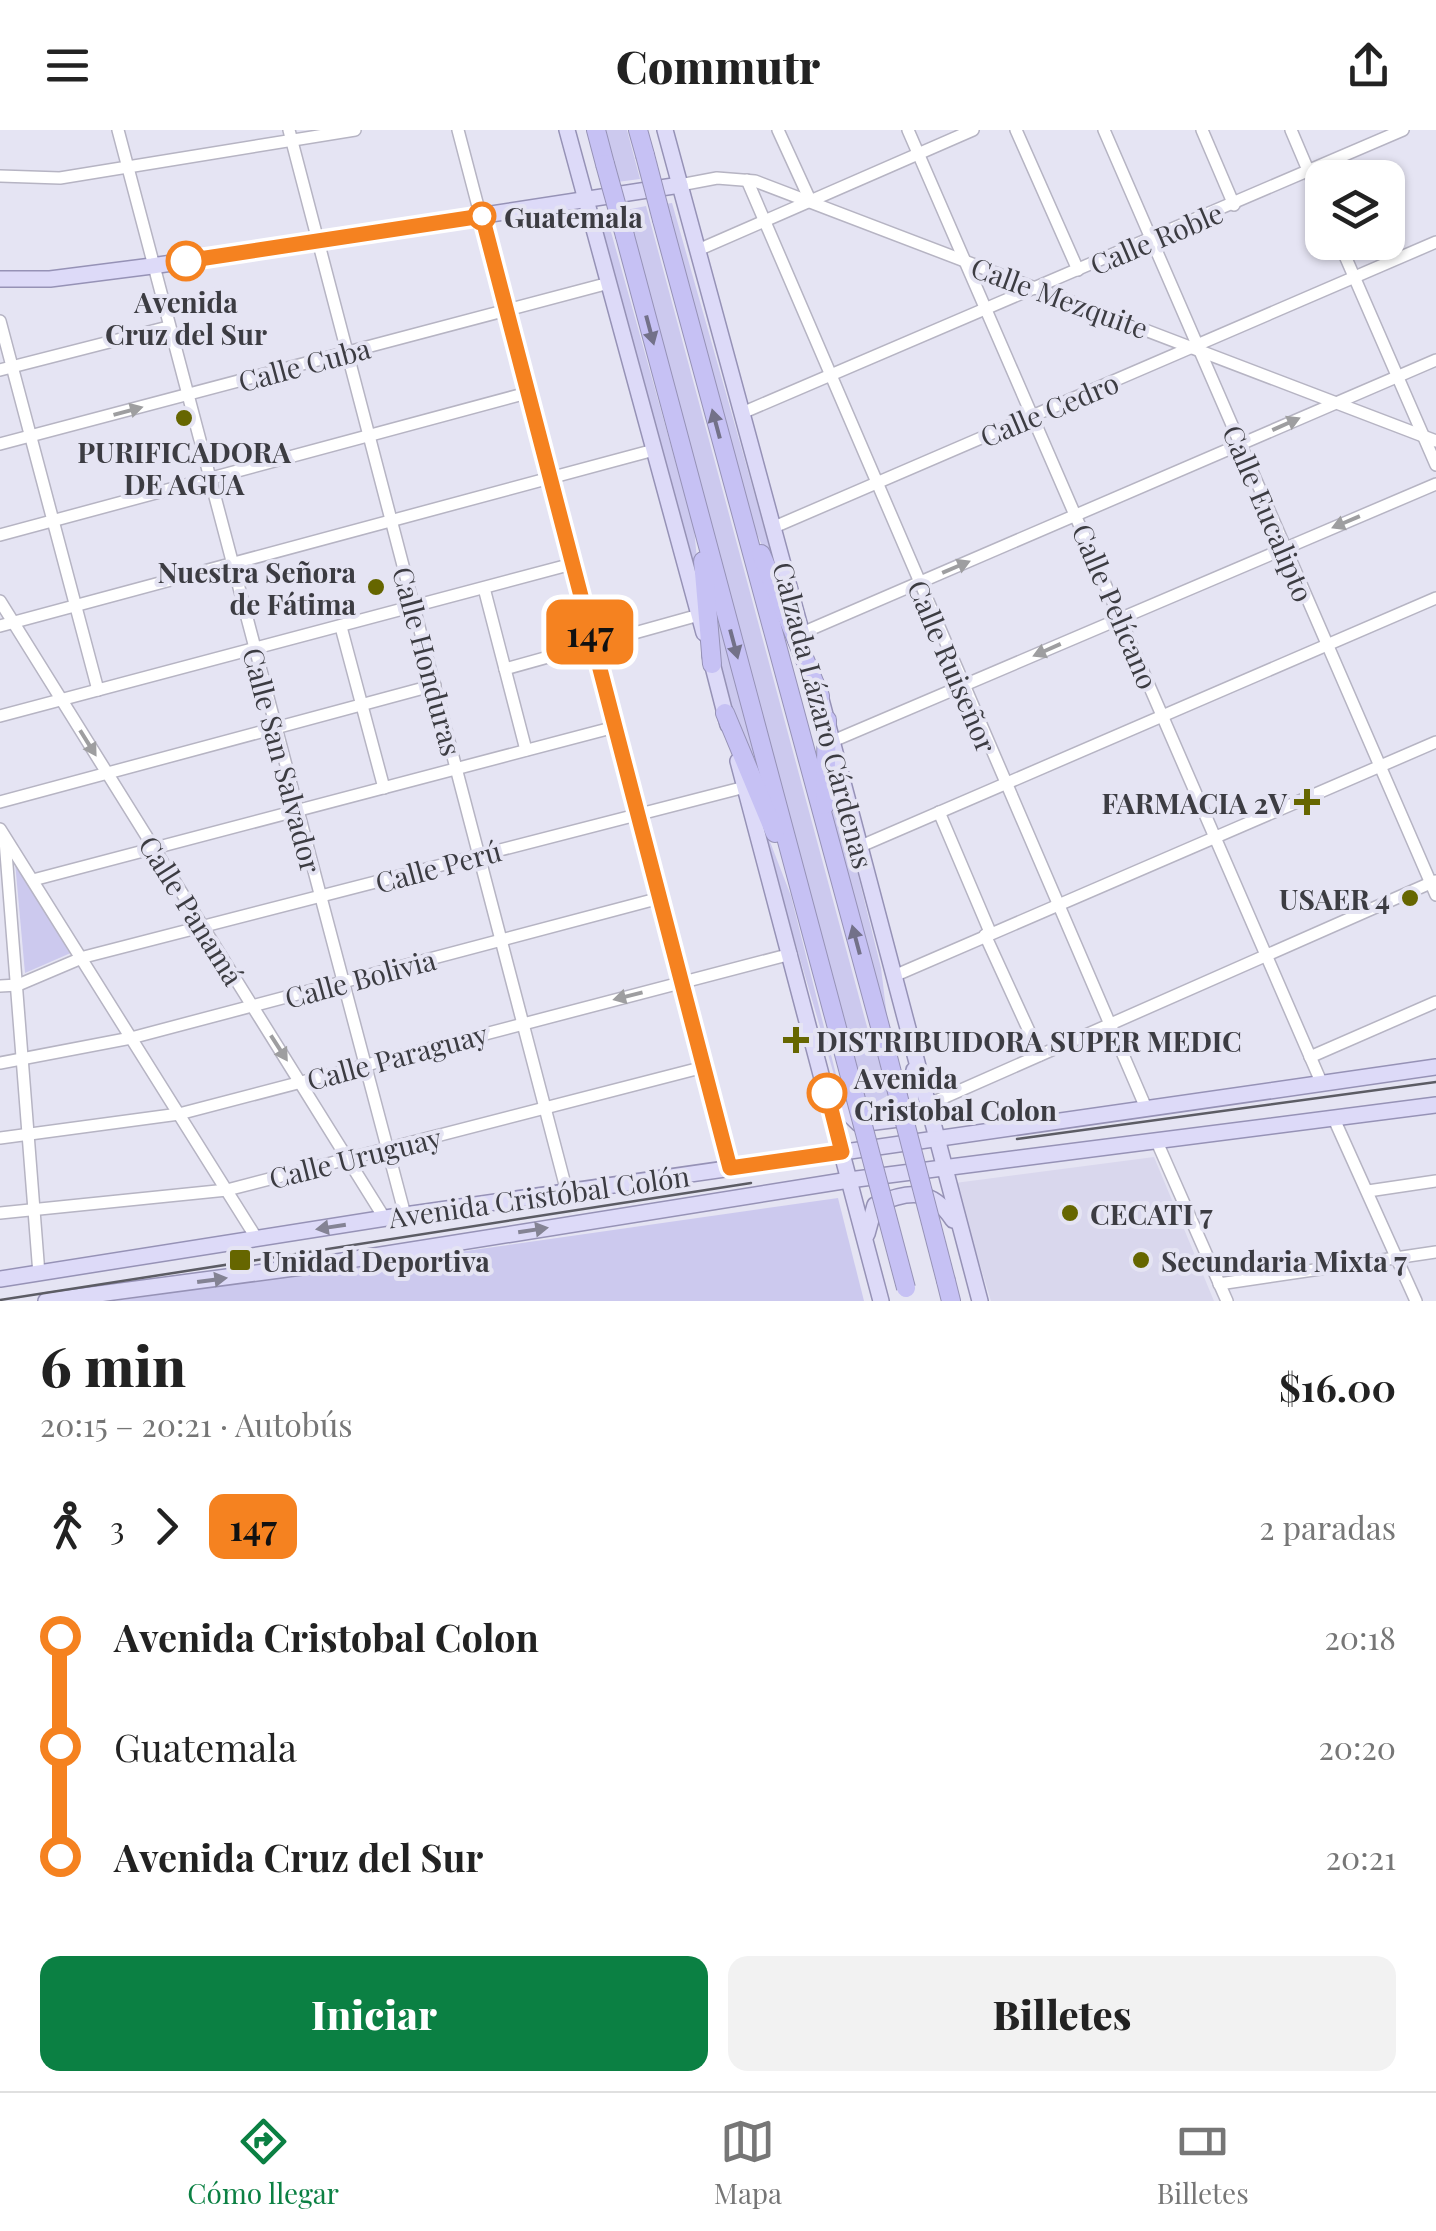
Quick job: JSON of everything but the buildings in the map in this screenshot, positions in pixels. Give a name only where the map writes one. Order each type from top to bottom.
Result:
[{"type":"highway","points":[[596,130],[908,1294]]},
{"type":"highway","name":"Calzada Lázaro Cárdenas","points":[[638,130],[952,1301]]},
{"type":"highway","points":[[734,489],[820,696]]},
{"type":"highway","points":[[698,511],[712,664]]},
{"type":"highway","points":[[726,713],[802,898]]},
{"type":"highway","points":[[825,826],[828,720]]},
{"type":"main road","points":[[567,130],[881,1301]]},
{"type":"main road","name":"Calzada Lázaro Cárdenas","points":[[665,130],[828,720],[980,1301]]},
{"type":"main road","points":[[0,279],[50,279],[152,266],[680,185]]},
{"type":"main road","points":[[825,1087],[844,1114],[859,1124],[899,1119],[910,1107],[916,1060]]},
{"type":"main road","name":"Avenida Cristóbal Colón","points":[[0,1279],[405,1215],[1436,1067]]},
{"type":"main road","name":"Avenida Cristóbal Colón","points":[[46,1301],[324,1264],[789,1188],[1436,1106]]},
{"type":"main road","points":[[968,1134],[962,1154],[971,1164]]},
{"type":"main road","points":[[789,1188],[808,1157]]},
{"type":"main road","points":[[866,1242],[876,1205],[927,1194],[941,1203],[961,1232]]},
{"type":"street","name":"Calle San Salvador","points":[[118,130],[405,1215]]},
{"type":"street","points":[[0,176],[45,179],[290,134],[355,130]]},
{"type":"street","points":[[458,130],[730,1168]]},
{"type":"street","points":[[778,130],[810,200]]},
{"type":"street","name":"Calle Pelícano","points":[[908,130],[1322,1084]]},
{"type":"street","points":[[698,250],[973,130]]},
{"type":"street","points":[[1016,130],[1078,270]]},
{"type":"street","name":"Calle Eucalipto","points":[[1104,130],[1434,886]]},
{"type":"street","points":[[1202,130],[1234,205]]},
{"type":"street","points":[[1291,130],[1305,163]]},
{"type":"street","name":"Calle Roble","points":[[1336,160],[1404,130]]},
{"type":"street","name":"Calle Honduras","points":[[290,134],[568,1192]]},
{"type":"street","name":"Calle Roble","points":[[742,413],[1305,174]]},
{"type":"street","name":"Calle Mezquite","points":[[680,185],[717,178],[747,180],[810,200],[1430,439]]},
{"type":"street","name":"Calle Ruiseñor","points":[[747,180],[1146,1108]]},
{"type":"street","name":"Calle Cedro","points":[[772,528],[1436,242]]},
{"type":"street","points":[[1346,260],[1430,439],[1436,465]]},
{"type":"street","name":"Calle Cuba","points":[[0,444],[609,284]]},
{"type":"street","points":[[0,321],[6,369],[31,436],[98,690]]},
{"type":"street","points":[[6,369],[168,327]]},
{"type":"street","points":[[802,632],[1436,360]]},
{"type":"street","points":[[0,534],[527,393]]},
{"type":"street","points":[[7,624],[654,450]]},
{"type":"street","points":[[833,742],[1436,484]]},
{"type":"street","points":[[0,716],[572,564]]},
{"type":"street","points":[[484,588],[526,750]]},
{"type":"street","points":[[861,846],[1436,598]]},
{"type":"street","name":"Calle Panamá","points":[[0,601],[7,624],[108,774],[384,1219]]},
{"type":"street","points":[[505,669],[699,615]]},
{"type":"street","points":[[341,627],[384,788]]},
{"type":"street","points":[[0,802],[435,685]]},
{"type":"street","points":[[32,880],[615,726]]},
{"type":"street","points":[[894,976],[1436,742]]},
{"type":"street","name":"Calle Perú","points":[[0,986],[18,984],[84,958],[202,926],[745,787]]},
{"type":"street","points":[[939,812],[1040,1055]]},
{"type":"street","points":[[2,833],[257,1239]]},
{"type":"street","points":[[2,833],[5,911],[18,984],[40,1274]]},
{"type":"street","points":[[926,1105],[1434,886]]},
{"type":"street","name":"Calle Bolivia","points":[[0,1063],[132,1038],[660,898]]},
{"type":"street","name":"Calle Paraguay","points":[[0,1138],[179,1114],[791,954]]},
{"type":"street","points":[[1310,1057],[1436,1002]]},
{"type":"street","name":"Calle Uruguay","points":[[0,1214],[227,1190],[704,1067]]},
{"type":"street","points":[[1334,1119],[1416,1301]]},
{"type":"street","points":[[1157,1142],[1226,1301]]},
{"type":"street","points":[[1368,1191],[1436,1181]]},
{"type":"street","points":[[1219,1284],[1436,1252]]},
{"type":"shaded area","points":[[603,130],[627,130],[640,179],[617,182]]},
{"type":"shaded area","points":[[672,203],[782,591],[736,486],[665,204]]},
{"type":"shaded area","points":[[646,206],[873,1049],[888,1045],[900,1089],[876,1102],[848,1101],[854,1054],[626,210]]},
{"type":"shaded area","points":[[606,214],[694,528],[702,612],[596,217]]},
{"type":"shaded area","points":[[711,586],[765,798],[727,708],[716,668]]},
{"type":"shaded area","points":[[834,778],[881,968],[891,1049],[832,823]]},
{"type":"shaded area","points":[[752,795],[791,896],[849,1126]]},
{"type":"shaded area","points":[[15,862],[73,952],[25,973]]},
{"type":"shaded area","name":"CECATI 7","points":[[1154,1157],[1214,1301],[991,1301],[955,1183]]},
{"type":"shaded area","points":[[838,1198],[864,1301],[114,1301]]},
{"type":"tram line","points":[[1017,1139],[1436,1082]]},
{"type":"tram line","points":[[0,1300],[751,1183]]},
{"type":"bus line","name":"147","points":[[186,261],[482,216],[730,1168],[842,1152],[827,1093]]},
{"type":"place","name":"Guatemala","points":[[482,216]]},
{"type":"place","name":"Avenida Cruz del Sur","points":[[186,261]]},
{"type":"place","name":"PURIFICADORA DE AGUA","points":[[184,418]]},
{"type":"place","name":"Nuestra Señora de Fátima","points":[[376,587]]},
{"type":"place","name":"FARMACIA 2V","points":[[1307,802]]},
{"type":"place","name":"USAER 4","points":[[1410,898]]},
{"type":"place","name":"DISTRIBUIDORA SUPER MEDIC","points":[[796,1040]]},
{"type":"place","name":"Avenida Cristobal Colon","points":[[827,1093]]},
{"type":"place","name":"CECATI 7","points":[[1070,1213]]},
{"type":"place","name":"Unidad Deportiva","points":[[240,1260]]},
{"type":"place","name":"Secundaria Mixta 7","points":[[1141,1260]]}]
